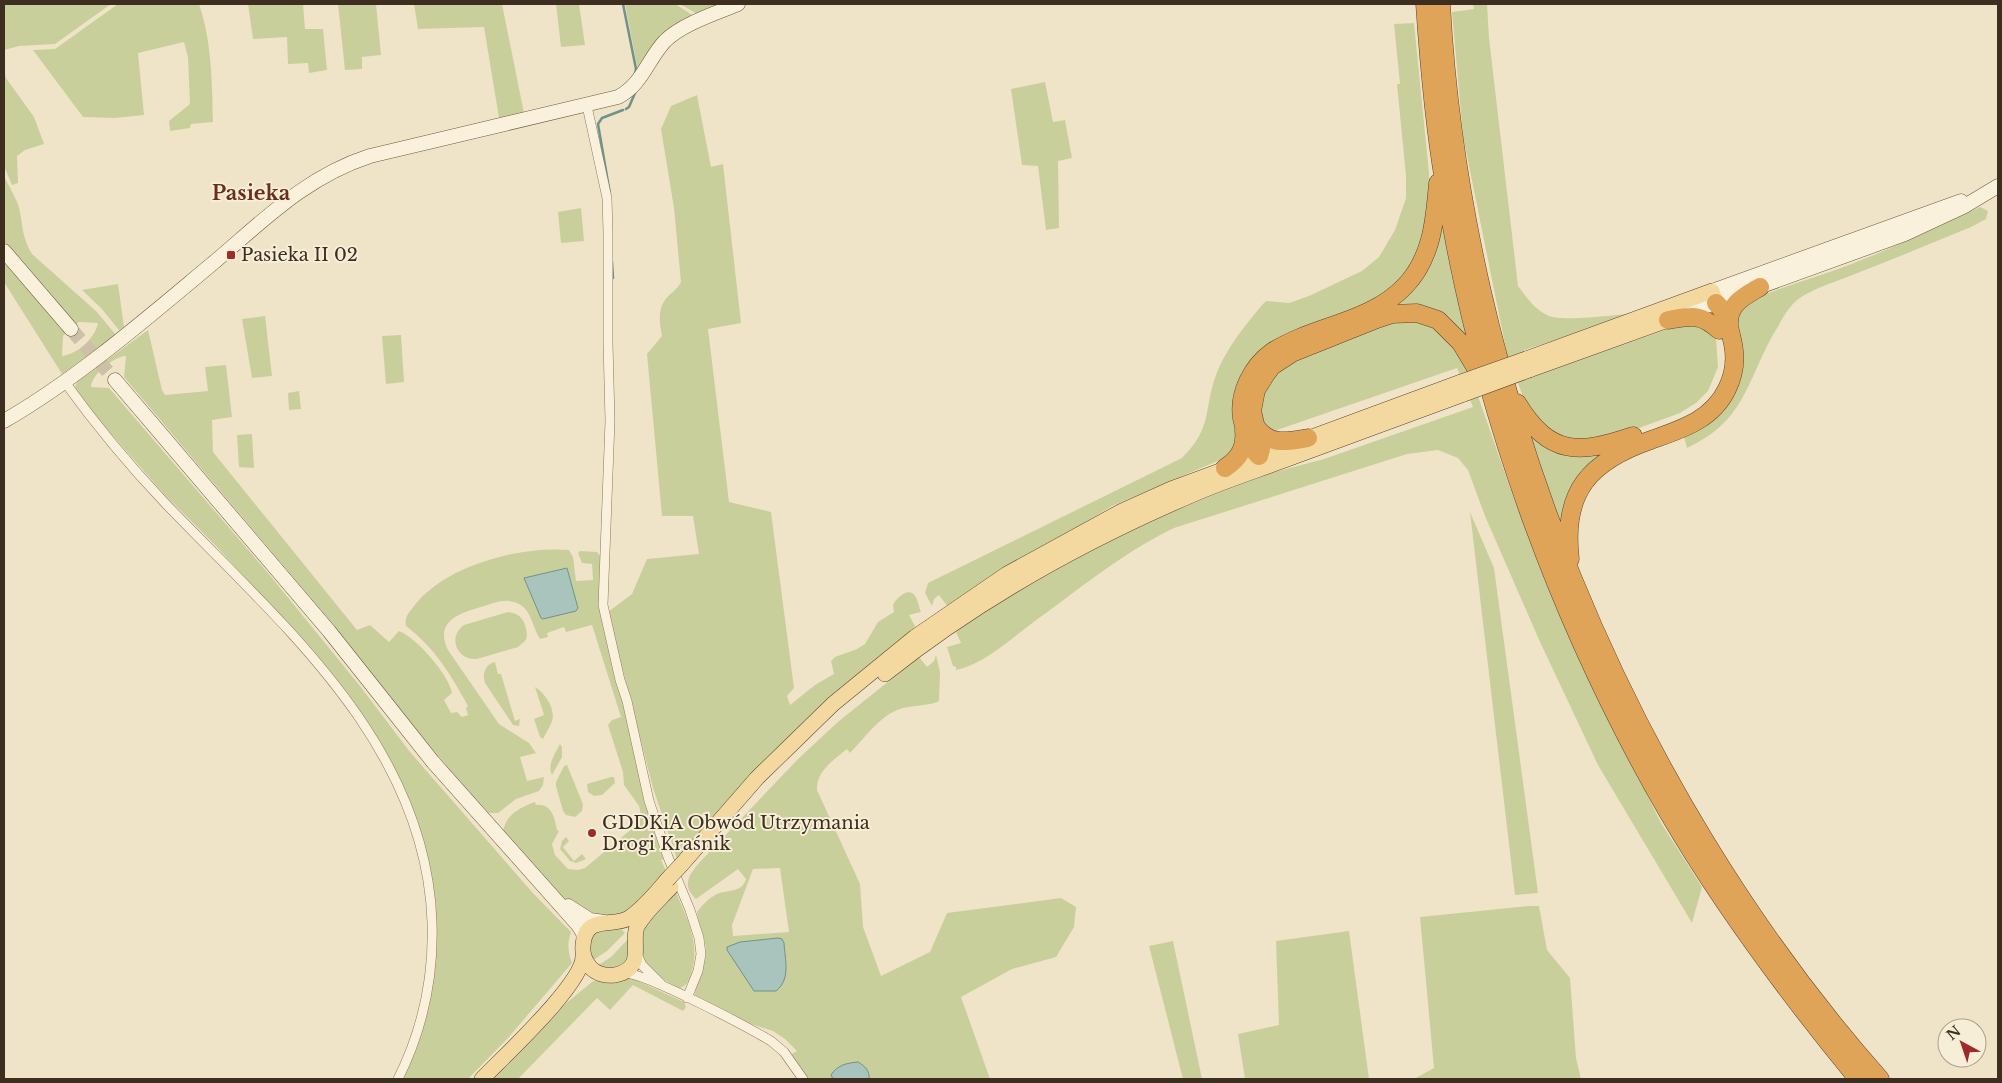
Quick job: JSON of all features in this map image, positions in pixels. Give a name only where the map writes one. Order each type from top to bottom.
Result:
[{"type":"highway","points":[[1425,4],[1434,114],[1461,272],[1496,410],[1517,478],[1560,593],[1594,669],[1642,764],[1690,848],[1735,918],[1800,1006],[1858,1079]]},
{"type":"highway","points":[[1441,4],[1451,110],[1461,184],[1478,270],[1506,383],[1533,473],[1574,583],[1630,703],[1666,772],[1706,841],[1750,910],[1796,975],[1880,1079]]},
{"type":"highway","points":[[1262,462],[1261,449],[1242,411],[1242,397],[1250,376],[1265,358],[1288,344],[1374,309],[1397,294],[1411,280],[1427,253],[1434,228],[1440,152]]},
{"type":"highway","points":[[1506,383],[1524,415],[1551,441],[1580,449],[1605,445],[1684,418],[1702,404],[1715,388],[1721,372],[1724,328],[1736,302],[1760,287]]},
{"type":"highway","points":[[1574,583],[1569,548],[1569,523],[1571,511],[1579,491],[1592,472],[1614,455],[1693,424],[1714,408],[1724,395],[1733,372],[1734,357],[1724,328],[1714,308],[1714,297]]},
{"type":"highway","points":[[1225,468],[1238,457],[1243,449],[1256,390],[1272,366],[1292,353],[1392,314],[1405,313],[1428,316],[1448,328],[1473,361],[1496,410]]},
{"type":"highway","points":[[1668,320],[1696,316],[1724,328]]},
{"type":"highway","points":[[1249,424],[1274,441],[1280,442],[1308,438]]},
{"type":"main road","points":[[683,868],[720,819],[786,749],[857,684],[921,632],[1007,574],[1066,541],[1153,497],[1225,468],[1262,462],[1714,297]]},
{"type":"main road","points":[[1528,365],[1668,320]]},
{"type":"main road","points":[[482,1079],[558,1001],[588,978],[620,973],[631,965],[636,946],[638,924],[683,868],[767,780],[821,728],[894,667],[957,621],[1043,567],[1098,538],[1262,462],[1308,438],[1463,388]]},
{"type":"main road","points":[[558,1001],[580,970],[583,962],[583,948],[591,928],[609,921],[627,919],[669,884]]},
{"type":"main road","points":[[609,921],[627,927],[636,946]]},
{"type":"main road","points":[[583,948],[591,968],[604,975]]},
{"type":"street","points":[[4,421],[64,381],[159,308],[283,203],[329,172],[354,161],[385,152],[612,100],[630,90],[639,80],[657,50],[672,35],[738,4]]},
{"type":"street","points":[[587,106],[607,198],[610,421],[603,605],[652,809],[699,938],[701,954],[698,971],[687,998]]},
{"type":"street","points":[[1714,297],[1760,287],[1923,226],[1963,208],[1993,189]]},
{"type":"street","points":[[1668,320],[1714,297],[1993,189]]},
{"type":"street","points":[[4,251],[71,329]]},
{"type":"street","points":[[115,380],[320,620],[433,762],[581,929],[583,948]]},
{"type":"street","points":[[64,381],[92,418],[154,490],[225,562],[330,677],[362,723],[396,782],[412,819],[420,846],[430,894],[432,930],[431,973],[424,1011],[413,1046],[398,1079]]},
{"type":"street","points":[[551,894],[590,920],[609,921]]},
{"type":"street","points":[[636,946],[642,965],[663,986]]},
{"type":"street","points":[[620,973],[631,973],[663,986],[772,1041],[784,1052],[803,1079]]},
{"type":"green space","points":[[4,4],[111,4],[55,44],[19,46],[4,50]]},
{"type":"green space","points":[[118,4],[199,4],[209,48],[213,122],[191,124],[190,128],[170,131],[169,121],[190,104],[188,57],[184,42],[138,53],[144,115],[115,118],[83,117],[33,50],[55,49]]},
{"type":"green space","points":[[248,4],[303,4],[305,29],[323,29],[327,70],[309,73],[308,63],[288,64],[287,37],[253,39]]},
{"type":"green space","points":[[338,4],[376,4],[381,55],[362,57],[362,69],[345,70]]},
{"type":"green space","points":[[414,4],[502,4],[524,113],[499,118],[484,27],[418,29]]},
{"type":"green space","points":[[556,4],[579,4],[585,45],[561,47]]},
{"type":"green space","points":[[625,4],[675,4],[694,16],[638,71]]},
{"type":"green space","points":[[680,4],[725,4],[699,15]]},
{"type":"green space","points":[[1473,4],[1487,4],[1489,38],[1518,286],[1535,307],[1549,316],[1557,318],[1640,313],[1524,350],[1534,376],[1688,322],[1710,328],[1716,338],[1718,367],[1708,391],[1696,403],[1680,413],[1609,439],[1561,439],[1529,411],[1508,359],[1463,136],[1452,12],[1474,9]]},
{"type":"green space","points":[[1414,23],[1429,173],[1428,221],[1420,248],[1408,272],[1383,296],[1282,341],[1238,443],[1227,457],[1112,506],[948,607],[939,595],[934,599],[932,606],[925,593],[928,583],[1182,458],[1199,437],[1203,428],[1212,388],[1220,365],[1236,338],[1262,305],[1266,301],[1289,303],[1309,296],[1362,271],[1379,257],[1395,230],[1406,198],[1406,176],[1397,84],[1400,84],[1394,24]]},
{"type":"green space","points":[[4,70],[6,78],[34,117],[44,144],[25,150],[17,156],[18,183],[12,185],[4,166]]},
{"type":"green space","points":[[1045,82],[1053,122],[1065,120],[1072,158],[1058,161],[1059,228],[1046,230],[1038,166],[1022,165],[1011,89]]},
{"type":"green space","points":[[697,95],[711,167],[723,164],[741,323],[708,329],[729,502],[771,512],[794,688],[787,696],[790,705],[815,685],[834,674],[831,661],[835,657],[865,644],[878,622],[894,612],[893,605],[903,594],[909,592],[915,596],[921,612],[909,615],[915,626],[912,632],[677,859],[653,788],[608,612],[632,594],[647,559],[699,554],[693,516],[662,516],[647,354],[662,336],[660,318],[662,304],[681,282],[674,208],[661,129],[671,106]]},
{"type":"green space","points":[[4,176],[17,203],[25,239],[32,254],[97,312],[116,335],[62,374],[4,282],[4,261],[65,334],[63,336],[62,356],[80,349],[90,340],[98,323],[79,322],[75,325],[4,242]]},
{"type":"green space","points":[[1980,207],[1988,211],[1986,219],[1971,227],[1822,287],[1799,299],[1793,304],[1774,333],[1742,399],[1733,413],[1721,426],[1687,448],[1684,437],[1718,414],[1735,393],[1740,381],[1742,368],[1742,353],[1736,322],[1739,313],[1749,302],[1775,290],[1865,258]]},
{"type":"green space","points":[[581,208],[584,241],[561,243],[558,212]]},
{"type":"green space","points":[[1442,218],[1468,340],[1387,308],[1411,289],[1426,270],[1436,248]]},
{"type":"green space","points":[[118,284],[124,327],[119,330],[101,308],[82,290]]},
{"type":"green space","points":[[265,316],[272,376],[252,378],[242,319]]},
{"type":"green space","points":[[1405,318],[1425,321],[1446,333],[1464,356],[1508,482],[1546,581],[1579,656],[1661,823],[1702,887],[1692,923],[1598,765],[1540,642],[1485,516],[1468,470],[1458,458],[1438,450],[1407,454],[1174,528],[1118,560],[986,657],[976,663],[956,670],[956,667],[953,666],[947,647],[961,643],[956,632],[977,614],[1113,537],[1225,485],[1324,459],[1473,407],[1457,368],[1277,430],[1265,429],[1260,412],[1261,395],[1269,382],[1284,369],[1324,348]]},
{"type":"green space","points":[[148,330],[162,390],[165,395],[208,391],[205,367],[226,365],[232,417],[212,420],[213,452],[357,630],[370,625],[389,642],[399,631],[414,641],[431,658],[450,685],[452,693],[444,700],[451,713],[457,712],[462,717],[468,715],[466,708],[468,706],[442,663],[426,643],[406,626],[406,618],[414,606],[444,579],[485,561],[507,555],[528,551],[569,550],[573,557],[576,581],[593,580],[592,564],[582,563],[578,553],[580,551],[597,552],[600,556],[599,592],[652,819],[664,859],[661,860],[667,873],[630,913],[599,918],[566,900],[551,887],[503,833],[506,822],[514,813],[535,802],[536,805],[545,806],[549,808],[559,831],[552,844],[555,855],[568,869],[578,870],[585,868],[634,827],[641,815],[639,806],[624,785],[623,772],[608,725],[612,720],[621,717],[592,625],[566,632],[564,627],[547,633],[548,637],[540,639],[525,609],[517,603],[507,601],[497,602],[465,612],[451,620],[447,625],[444,632],[448,650],[499,724],[529,743],[536,753],[520,757],[527,781],[544,777],[543,785],[539,791],[516,799],[498,813],[489,813],[469,793],[379,684],[332,623],[124,377],[126,356],[109,363],[92,382],[91,387],[109,388],[268,573],[360,686],[410,752],[532,892],[571,932],[568,948],[572,963],[508,1038],[468,1079],[401,1079],[435,964],[427,858],[416,820],[402,786],[381,744],[360,711],[327,668],[217,547],[165,495],[85,404],[75,387],[77,382]]},
{"type":"green space","points":[[401,335],[404,382],[386,384],[382,336]]},
{"type":"green space","points":[[299,391],[301,409],[289,410],[288,393]]},
{"type":"green space","points":[[1526,425],[1543,443],[1560,453],[1579,456],[1603,454],[1577,478],[1572,486],[1565,505],[1561,530]]},
{"type":"green space","points":[[252,434],[254,468],[239,467],[237,435]]},
{"type":"green space","points":[[1470,512],[1494,568],[1538,893],[1515,895]]},
{"type":"green space","points":[[508,612],[519,616],[525,626],[526,640],[518,647],[477,659],[470,659],[460,652],[455,642],[459,630],[464,625]]},
{"type":"green space","points":[[936,655],[940,672],[939,701],[902,708],[884,718],[877,723],[850,753],[847,749],[832,762],[819,777],[817,783],[817,790],[860,884],[863,927],[881,976],[930,952],[947,913],[1061,898],[1076,907],[1074,927],[1056,957],[1012,969],[961,997],[990,1079],[807,1079],[790,1055],[797,1051],[785,1039],[773,1031],[751,1024],[696,997],[696,989],[706,957],[705,941],[697,912],[712,897],[741,887],[746,879],[738,869],[696,899],[689,890],[688,881],[699,863],[798,759],[839,721],[919,657],[927,667],[934,661]],"holes":[[[780,868],[789,932],[733,936],[732,925],[753,869]]]},
{"type":"green space","points":[[495,662],[498,674],[501,674],[515,721],[520,719],[519,726],[513,725],[485,683],[485,670]]},
{"type":"green space","points":[[535,687],[546,697],[553,716],[543,739],[540,737],[534,719],[544,715]]},
{"type":"green space","points":[[560,744],[562,747],[562,757],[552,775],[551,763]]},
{"type":"green space","points":[[567,765],[583,804],[582,811],[575,817],[566,815],[563,811],[556,786],[564,766]]},
{"type":"green space","points":[[614,777],[615,783],[602,795],[594,796],[588,792],[587,784]]},
{"type":"green space","points":[[566,837],[569,841],[563,847],[574,861],[582,854],[586,859],[576,863],[570,861],[560,849],[562,841]]},
{"type":"green space","points":[[676,892],[694,942],[694,963],[686,984],[680,988],[668,982],[651,969],[646,964],[641,952],[644,924]]},
{"type":"green space","points":[[1539,906],[1547,950],[1570,978],[1576,1058],[1581,1079],[1414,1079],[1434,1068],[1420,917]]},
{"type":"green space","points":[[620,928],[625,933],[607,951],[592,961],[589,959],[590,936],[595,930]]},
{"type":"green space","points":[[1349,931],[1369,1079],[1245,1079],[1238,1034],[1279,1025],[1276,941]]},
{"type":"green space","points":[[629,938],[628,962],[616,970],[597,966],[611,957]]},
{"type":"green space","points":[[1173,941],[1202,1079],[1183,1079],[1149,946]]},
{"type":"green space","points":[[629,977],[684,1002],[686,1007],[683,1011],[633,985],[610,1010],[597,998],[518,1079],[494,1079],[564,1005],[592,982],[598,979]]},
{"type":"water","points":[[567,568],[578,608],[576,611],[543,619],[524,578]]},
{"type":"water","points":[[782,939],[784,943],[786,969],[784,981],[776,991],[754,991],[727,950],[727,947],[740,942]]},
{"type":"water","points":[[858,1062],[866,1069],[869,1079],[833,1079],[831,1075],[839,1067]]},
{"type":"waterway","points":[[623,4],[636,69],[635,74]]},
{"type":"waterway","points":[[626,109],[629,107],[635,93]]},
{"type":"waterway","points":[[610,194],[598,124],[602,118],[623,110]]},
{"type":"waterway","points":[[612,262],[613,278]]},
{"type":"tunnel","points":[[71,329],[115,380]]},
{"type":"place","name":"Pasieka II 02","points":[[231,255]]},
{"type":"place","name":"GDDKiA Obwód Utrzymania Drogi Kraśnik","points":[[592,833]]},
{"type":"district","name":"Pasieka","points":[[251,193]]}]
